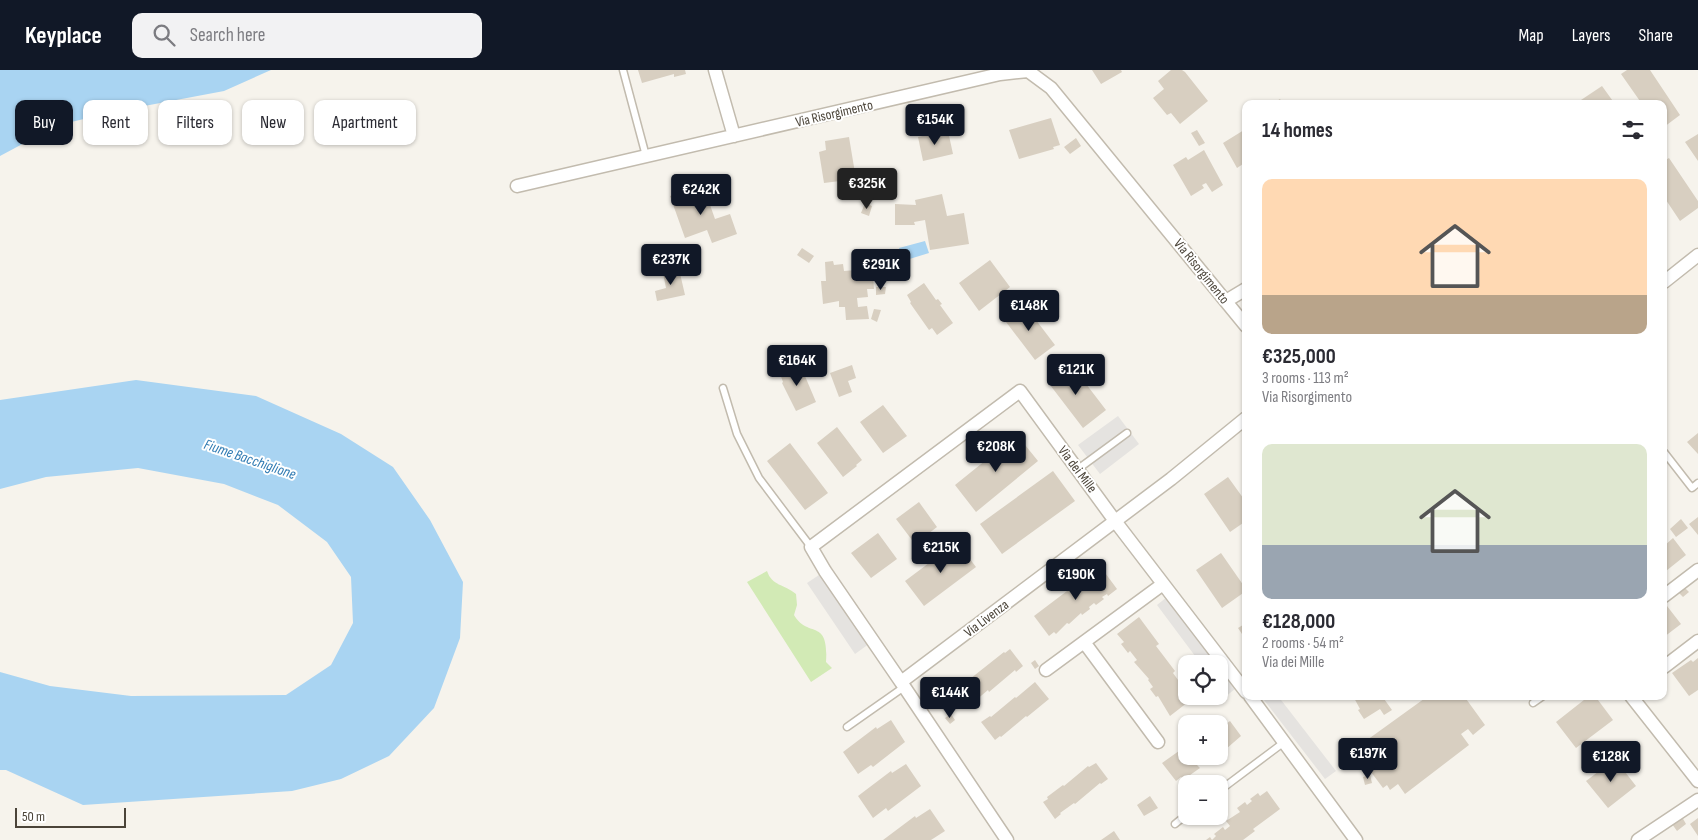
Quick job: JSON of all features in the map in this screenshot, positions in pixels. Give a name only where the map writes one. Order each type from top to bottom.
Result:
[{"type":"street","points":[[716,70],[734,136]]},
{"type":"street","name":"Via Risorgimento","points":[[517,186],[1000,74],[1028,71],[1051,88],[1242,321]]},
{"type":"street","points":[[1667,280],[1698,255]]},
{"type":"street","points":[[1226,301],[1242,291]]},
{"type":"street","name":"Via dei Mille","points":[[811,548],[1020,391],[1242,687]]},
{"type":"street","name":"Via Livenza","points":[[903,685],[1242,421]]},
{"type":"street","points":[[811,548],[1007,840]]},
{"type":"street","points":[[1667,594],[1698,570]]},
{"type":"street","points":[[1046,670],[1163,584]]},
{"type":"street","points":[[1667,665],[1698,641]]},
{"type":"street","points":[[1084,642],[1158,742]]},
{"type":"street","points":[[1253,700],[1356,840]]},
{"type":"street","points":[[1634,700],[1698,781]]},
{"type":"street","points":[[1638,840],[1698,800]]},
{"type":"lane","points":[[623,70],[646,156]]},
{"type":"lane","points":[[723,388],[737,434],[758,478],[811,548]]},
{"type":"lane","points":[[1078,469],[1127,433]]},
{"type":"lane","points":[[1667,456],[1692,488],[1698,483]]},
{"type":"lane","points":[[847,727],[903,685]]},
{"type":"lane","points":[[1533,703],[1537,700]]},
{"type":"lane","points":[[1228,784],[1283,743]]},
{"type":"green space","points":[[767,571],[772,580],[796,594],[797,605],[794,615],[805,626],[821,634],[824,639],[826,662],[832,668],[811,682],[747,582]]},
{"type":"shaded area","points":[[1118,416],[1139,444],[1100,474],[1078,445]]},
{"type":"shaded area","points":[[825,571],[873,641],[855,654],[807,583]]},
{"type":"shaded area","points":[[1167,597],[1209,655],[1194,655],[1157,605]]},
{"type":"shaded area","points":[[1228,679],[1235,689],[1228,695]]},
{"type":"shaded area","points":[[1264,700],[1281,700],[1336,771],[1325,779]]},
{"type":"water","points":[[0,70],[271,70],[224,91],[176,100],[158,100],[158,103],[148,105],[148,100],[83,100],[83,119],[73,122],[73,100],[15,100],[15,145],[21,145],[0,156]]},
{"type":"water","points":[[925,241],[929,253],[903,261],[899,248]]},
{"type":"water","name":"Fiume Bacchiglione","points":[[136,380],[256,396],[341,434],[393,467],[430,520],[463,582],[460,638],[434,708],[389,756],[341,779],[292,791],[83,805],[6,770],[0,770],[0,672],[50,686],[131,696],[286,695],[331,665],[353,623],[351,577],[327,542],[278,505],[224,484],[138,468],[46,477],[0,489],[0,400]]},
{"type":"building","points":[[638,70],[685,70],[686,74],[674,77],[674,74],[642,83]]},
{"type":"building","points":[[1092,70],[1121,70],[1122,72],[1101,84]]},
{"type":"building","points":[[1171,70],[1182,70],[1185,72],[1208,101],[1180,124],[1171,113],[1167,115],[1153,98],[1164,89],[1158,81]]},
{"type":"building","points":[[1627,70],[1650,70],[1680,115],[1667,125],[1667,100],[1639,100],[1621,74]]},
{"type":"building","points":[[1602,86],[1612,100],[1581,100]]},
{"type":"building","points":[[1051,118],[1060,145],[1053,147],[1054,149],[1019,159],[1009,130]]},
{"type":"building","points":[[1197,130],[1205,143],[1199,146],[1191,133]]},
{"type":"building","points":[[948,131],[953,154],[923,161],[918,137]]},
{"type":"building","points":[[1242,131],[1242,165],[1237,168],[1223,143]]},
{"type":"building","points":[[1698,134],[1698,161],[1685,142]]},
{"type":"building","points":[[849,137],[856,179],[824,183],[819,152],[826,150],[825,141]]},
{"type":"building","points":[[1076,138],[1081,146],[1070,154],[1064,147]]},
{"type":"building","points":[[1204,150],[1223,185],[1212,192],[1206,183],[1202,185],[1204,188],[1191,196],[1173,165],[1186,157],[1188,160]]},
{"type":"building","points":[[1669,158],[1698,201],[1698,208],[1680,221],[1667,202],[1667,159]]},
{"type":"building","points":[[703,185],[715,219],[730,214],[737,234],[712,243],[707,230],[685,238],[670,196]]},
{"type":"building","points":[[942,194],[947,216],[964,213],[969,244],[930,250],[925,220],[914,222],[915,225],[895,225],[895,204],[916,205],[915,200]]},
{"type":"building","points":[[865,203],[872,206],[869,216],[861,213]]},
{"type":"building","points":[[802,248],[814,256],[809,263],[797,255]]},
{"type":"building","points":[[889,250],[890,271],[873,272],[872,251]]},
{"type":"building","points":[[990,260],[1010,287],[979,311],[959,283]]},
{"type":"building","points":[[833,261],[834,265],[843,264],[844,271],[856,270],[856,278],[873,277],[874,289],[867,289],[868,297],[857,298],[858,307],[867,306],[869,319],[846,320],[845,307],[839,307],[839,301],[823,304],[821,281],[826,281],[825,262]]},
{"type":"building","points":[[679,269],[685,295],[657,301],[655,291],[666,288],[663,273]]},
{"type":"building","points":[[924,283],[936,300],[938,299],[942,304],[940,305],[953,323],[937,335],[932,328],[929,330],[910,303],[907,295]]},
{"type":"building","points":[[876,287],[886,287],[885,294],[876,295]]},
{"type":"building","points":[[1023,303],[1055,345],[1035,360],[1003,318]]},
{"type":"building","points":[[874,309],[881,310],[877,322],[871,319]]},
{"type":"building","points":[[799,362],[816,402],[796,411],[782,383],[779,371]]},
{"type":"building","points":[[1070,363],[1106,410],[1083,428],[1047,381]]},
{"type":"building","points":[[852,365],[856,378],[848,381],[852,392],[839,397],[830,373]]},
{"type":"building","points":[[883,405],[907,436],[883,453],[860,422]]},
{"type":"building","points":[[837,427],[862,460],[843,477],[817,443]]},
{"type":"building","points":[[1698,433],[1698,454],[1687,442]]},
{"type":"building","points":[[1017,435],[1038,461],[976,512],[955,485]]},
{"type":"building","points":[[790,443],[828,493],[805,510],[767,461]]},
{"type":"building","points":[[1053,471],[1075,501],[1002,554],[980,524]]},
{"type":"building","points":[[1228,477],[1242,496],[1242,524],[1230,532],[1204,494]]},
{"type":"building","points":[[919,502],[937,527],[915,544],[896,519]]},
{"type":"building","points":[[1698,517],[1698,535],[1689,524]]},
{"type":"building","points":[[1681,519],[1688,528],[1676,537],[1670,529]]},
{"type":"building","points":[[878,533],[897,559],[871,578],[851,553]]},
{"type":"building","points":[[1673,538],[1686,555],[1667,570],[1667,543]]},
{"type":"building","points":[[957,542],[976,567],[924,606],[905,581]]},
{"type":"building","points":[[1221,553],[1242,583],[1242,594],[1222,608],[1196,570]]},
{"type":"building","points":[[1100,566],[1117,589],[1108,596],[1107,594],[1102,597],[1104,599],[1096,605],[1094,603],[1089,607],[1090,609],[1082,615],[1081,613],[1069,624],[1067,623],[1056,634],[1054,632],[1049,636],[1034,616]]},
{"type":"building","points":[[1685,588],[1689,592],[1683,597],[1679,593]]},
{"type":"building","points":[[1667,606],[1681,624],[1667,635]]},
{"type":"building","points":[[1139,617],[1159,644],[1156,646],[1175,671],[1173,673],[1178,680],[1178,705],[1184,705],[1170,716],[1158,696],[1156,697],[1150,689],[1153,687],[1149,679],[1134,662],[1137,660],[1121,644],[1124,642],[1117,634]]},
{"type":"building","points":[[1242,626],[1242,634],[1238,628]]},
{"type":"building","points":[[1010,649],[1023,666],[1016,672],[1015,670],[989,692],[988,690],[969,706],[956,690]]},
{"type":"building","points":[[1698,658],[1698,690],[1689,696],[1672,673],[1691,660],[1693,662]]},
{"type":"building","points":[[1035,660],[1039,666],[1035,669],[1031,663]]},
{"type":"building","points":[[1035,682],[1049,699],[995,740],[981,722],[991,717]]},
{"type":"building","points":[[1355,700],[1385,700],[1392,710],[1384,715],[1380,709],[1364,719],[1358,710],[1360,709]]},
{"type":"building","points":[[1422,700],[1467,700],[1485,725],[1473,735],[1468,729],[1461,734],[1469,745],[1405,794],[1398,784],[1390,790],[1387,785],[1383,788],[1365,764],[1371,760],[1361,747],[1368,742],[1367,740]]},
{"type":"building","points":[[1584,700],[1598,700],[1613,720],[1576,748],[1556,722]]},
{"type":"building","points":[[951,714],[955,720],[950,724],[945,718]]},
{"type":"building","points":[[891,720],[905,742],[873,767],[871,765],[858,774],[843,752],[876,727],[877,729]]},
{"type":"building","points":[[1230,721],[1241,736],[1228,747],[1228,722]]},
{"type":"building","points":[[1178,752],[1178,765],[1197,765],[1200,768],[1190,775],[1178,775],[1176,781],[1162,763]]},
{"type":"building","points":[[1615,759],[1636,786],[1608,808],[1586,781]]},
{"type":"building","points":[[1096,763],[1108,779],[1060,813],[1055,819],[1043,802],[1088,766]]},
{"type":"building","points":[[906,764],[921,786],[888,811],[886,808],[873,818],[858,796],[891,771],[892,773]]},
{"type":"building","points":[[1370,775],[1372,783],[1365,785],[1363,777]]},
{"type":"building","points":[[1267,791],[1280,809],[1253,829],[1255,831],[1243,840],[1212,840],[1216,836],[1214,834],[1223,827],[1225,830],[1230,826],[1228,820],[1240,812],[1237,808],[1245,802],[1247,805],[1252,801],[1250,799],[1258,793],[1260,796]]},
{"type":"building","points":[[1150,796],[1158,808],[1144,816],[1137,805]]},
{"type":"building","points":[[930,809],[945,831],[931,840],[883,840],[915,816],[916,818]]},
{"type":"building","points":[[1682,817],[1686,824],[1677,831],[1672,824]]},
{"type":"building","points":[[1698,818],[1698,836],[1690,824]]},
{"type":"building","points":[[1114,831],[1120,840],[1101,840]]}]
